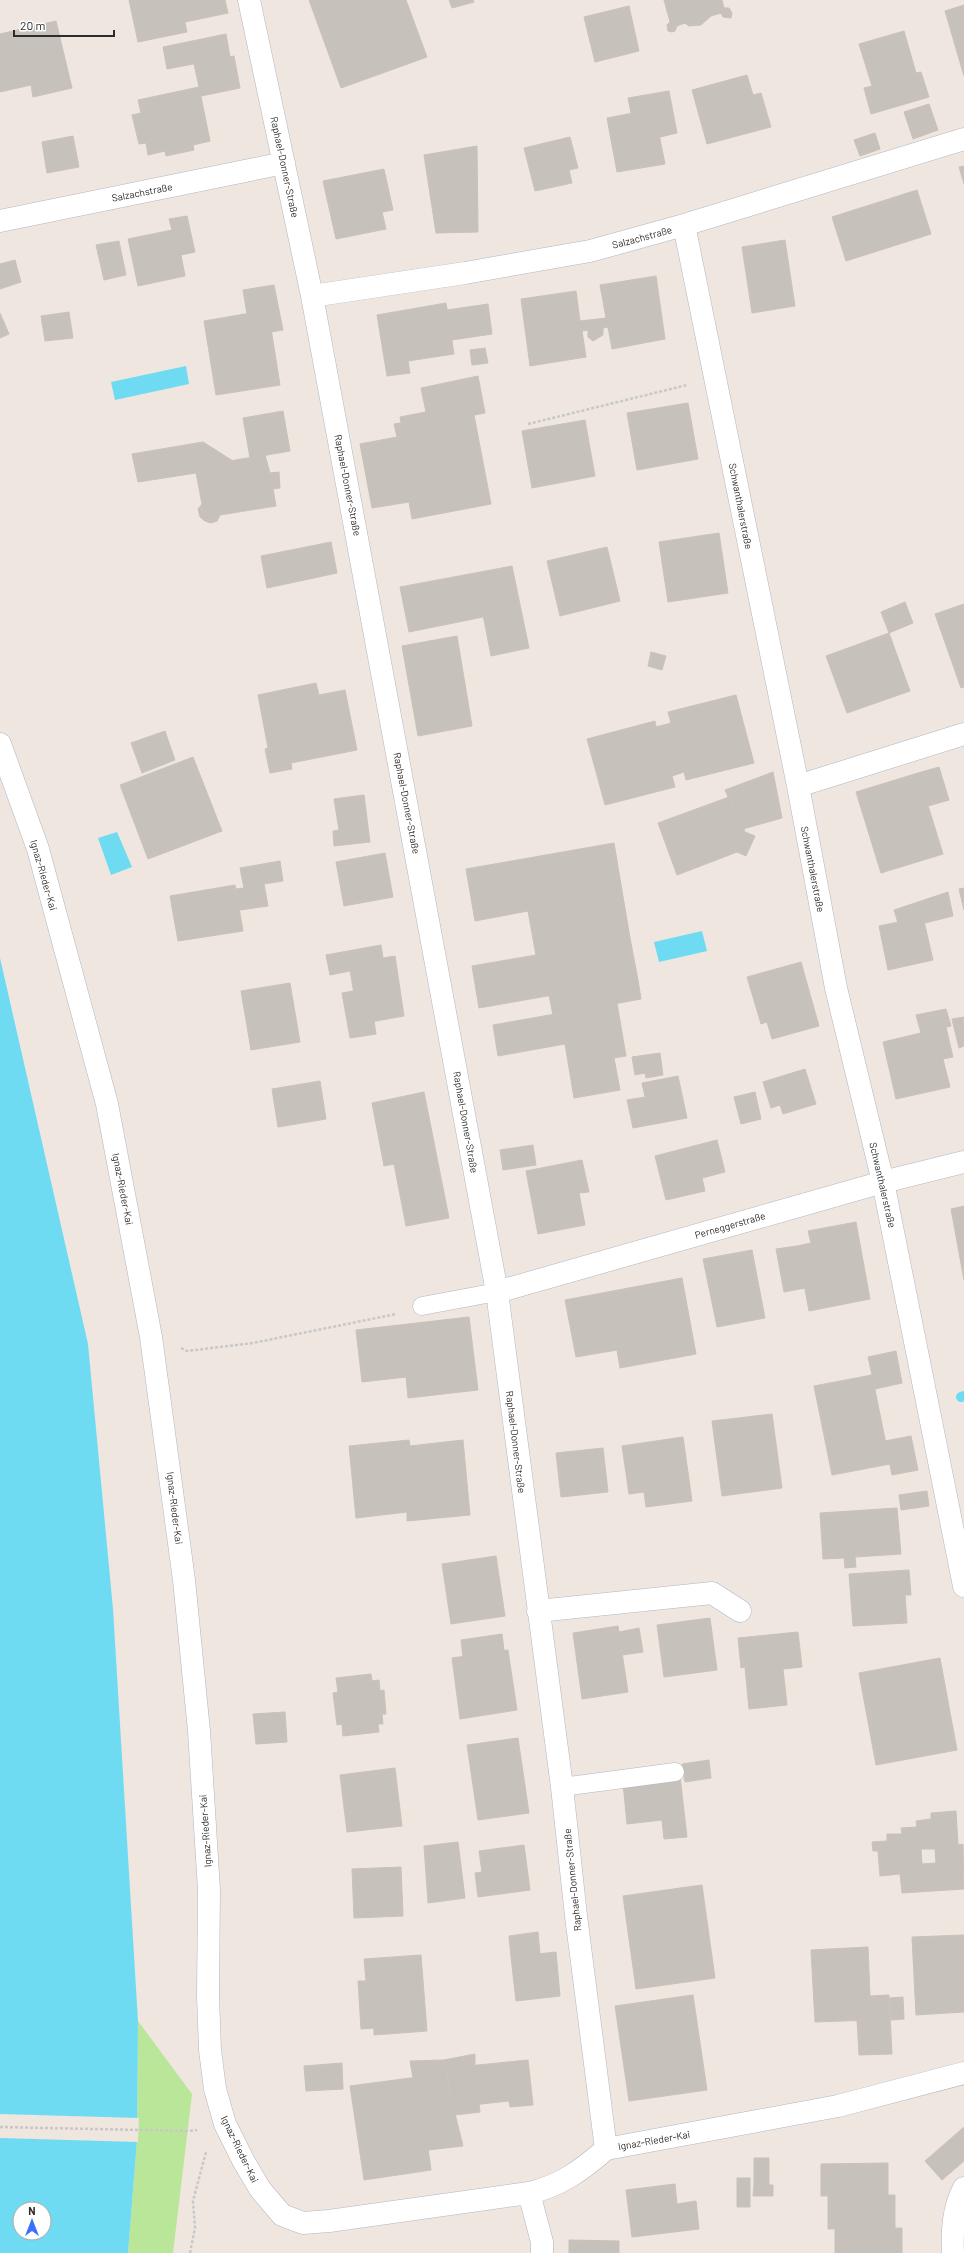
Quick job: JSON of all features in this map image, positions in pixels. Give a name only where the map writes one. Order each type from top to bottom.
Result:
[{"type":"street","name":"Raphael-Donner-Straße","points":[[249,0],[312,296],[433,939],[497,1292],[562,1787],[576,1916],[606,2149]]},
{"type":"street","name":"Salzachstraße","points":[[312,296],[556,258],[684,225],[964,139]]},
{"type":"street","name":"Salzachstraße","points":[[0,221],[284,163]]},
{"type":"street","name":"Schwanthalerstraße","points":[[684,225],[798,786],[836,988],[883,1182],[957,1508],[964,1586]]},
{"type":"street","points":[[798,786],[964,734]]},
{"type":"street","name":"Ignaz-Rieder-Kai","points":[[0,744],[38,849],[106,1104],[151,1337],[166,1438],[190,1630],[200,1731],[209,1890],[208,1996],[210,2050],[215,2089],[225,2124],[260,2189],[282,2215],[302,2223],[329,2221],[528,2193],[555,2185],[566,2179],[586,2167],[606,2149],[838,2106],[964,2073]]},
{"type":"street","name":"Perneggerstraße","points":[[497,1292],[883,1182],[964,1162]]},
{"type":"street","points":[[538,1611],[712,1593],[740,1612]]},
{"type":"street","points":[[952,2253],[954,2214],[964,2188]]},
{"type":"street","points":[[528,2193],[542,2242],[542,2253]]},
{"type":"lane","points":[[422,1306],[497,1292]]},
{"type":"lane","points":[[562,1787],[675,1772]]},
{"type":"path","points":[[528,424],[715,378]]},
{"type":"path","points":[[151,1337],[187,1351],[214,1348],[253,1343],[402,1313],[422,1306]]},
{"type":"path","points":[[190,2253],[195,2228],[194,2202],[208,2144],[225,2124]]},
{"type":"path","points":[[0,2127],[189,2131]]},
{"type":"green space","points":[[138,2021],[192,2094],[173,2253],[128,2253],[137,2140]]},
{"type":"water","points":[[186,366],[189,384],[115,400],[111,382]]},
{"type":"water","points":[[117,832],[132,867],[111,875],[98,838]]},
{"type":"water","points":[[702,931],[707,951],[659,962],[654,942]]},
{"type":"water","points":[[0,958],[88,1344],[113,1609],[138,2021],[137,2140],[128,2253],[0,2253]]},
{"type":"pier","points":[[0,2114],[139,2118],[138,2142],[0,2138]]},
{"type":"building","points":[[129,0],[225,0],[228,13],[185,22],[187,32],[138,42]]},
{"type":"building","points":[[309,0],[406,0],[427,57],[341,88]]},
{"type":"building","points":[[449,0],[473,0],[474,2],[452,8]]},
{"type":"building","points":[[664,0],[722,0],[724,8],[729,8],[732,13],[731,18],[723,17],[721,13],[711,16],[701,25],[689,26],[685,23],[677,26],[675,31],[668,31],[667,25],[670,22]]},
{"type":"building","points":[[964,5],[964,76],[945,11]]},
{"type":"building","points":[[629,6],[639,51],[595,62],[584,17]]},
{"type":"building","points":[[56,21],[72,88],[33,97],[31,85],[0,92],[0,34]]},
{"type":"building","points":[[904,31],[916,73],[921,72],[929,97],[871,114],[864,88],[872,86],[859,44]]},
{"type":"building","points":[[226,34],[230,57],[167,69],[163,47]]},
{"type":"building","points":[[234,56],[240,88],[201,96],[194,64]]},
{"type":"building","points":[[747,75],[753,95],[761,93],[771,127],[707,144],[692,90]]},
{"type":"building","points":[[199,87],[210,141],[193,145],[194,150],[166,156],[165,151],[148,155],[146,143],[139,144],[132,115],[141,113],[138,100]]},
{"type":"building","points":[[669,91],[677,133],[660,137],[654,109],[631,113],[628,98]]},
{"type":"building","points":[[929,104],[938,130],[913,139],[904,112]]},
{"type":"building","points":[[654,109],[665,164],[617,172],[607,118]]},
{"type":"building","points":[[875,133],[880,149],[860,156],[854,140]]},
{"type":"building","points":[[73,136],[79,167],[47,173],[42,142]]},
{"type":"building","points":[[570,137],[578,168],[569,170],[572,183],[535,191],[524,148]]},
{"type":"building","points":[[477,146],[478,232],[436,233],[424,155]]},
{"type":"building","points":[[964,166],[964,184],[959,167]]},
{"type":"building","points":[[384,169],[393,210],[382,212],[386,229],[336,239],[323,181]]},
{"type":"building","points":[[917,190],[931,234],[846,261],[832,217]]},
{"type":"building","points":[[187,216],[195,252],[181,255],[185,276],[138,286],[128,239],[172,230],[169,219]]},
{"type":"building","points":[[785,240],[795,306],[752,313],[742,247]]},
{"type":"building","points":[[119,241],[126,275],[104,280],[96,245]]},
{"type":"building","points":[[15,260],[21,282],[0,289],[0,264]]},
{"type":"building","points":[[656,276],[665,339],[612,349],[608,327],[603,328],[603,335],[593,341],[588,337],[588,330],[582,331],[586,357],[530,366],[521,299],[576,291],[580,321],[606,318],[600,285]]},
{"type":"building","points":[[274,285],[283,330],[271,332],[268,310],[247,314],[243,290]]},
{"type":"building","points":[[446,303],[454,354],[408,361],[410,373],[387,376],[377,315]]},
{"type":"building","points":[[488,304],[492,334],[452,340],[447,310]]},
{"type":"building","points":[[268,310],[280,385],[216,395],[204,321]]},
{"type":"building","points":[[69,312],[73,338],[45,341],[41,316]]},
{"type":"building","points":[[0,313],[9,334],[0,338]]},
{"type":"building","points":[[485,348],[488,363],[472,365],[470,350]]},
{"type":"building","points":[[478,376],[485,413],[474,415],[491,504],[412,519],[409,502],[372,508],[360,444],[397,437],[394,424],[401,423],[400,417],[426,412],[421,388]]},
{"type":"building","points":[[688,403],[698,459],[637,470],[627,413]]},
{"type":"building","points":[[283,411],[290,451],[250,458],[243,418]]},
{"type":"building","points":[[585,420],[595,476],[532,488],[522,431]]},
{"type":"building","points":[[203,442],[233,461],[195,467],[196,473],[138,482],[132,454]]},
{"type":"building","points":[[265,455],[270,473],[279,472],[280,488],[273,489],[276,506],[220,515],[217,521],[211,523],[200,517],[198,509],[202,504],[195,467]]},
{"type":"building","points":[[719,533],[728,593],[668,602],[659,542]]},
{"type":"building","points":[[331,542],[337,573],[267,588],[261,556]]},
{"type":"building","points":[[607,547],[620,601],[560,616],[547,561]]},
{"type":"building","points":[[512,566],[529,648],[491,656],[475,573]]},
{"type":"building","points":[[475,573],[483,617],[409,632],[400,587]]},
{"type":"building","points":[[905,602],[913,623],[889,633],[881,612]]},
{"type":"building","points":[[964,604],[964,687],[961,688],[935,614]]},
{"type":"building","points":[[889,633],[910,691],[847,713],[826,656]]},
{"type":"building","points":[[457,636],[472,726],[418,736],[402,646]]},
{"type":"building","points":[[651,652],[666,656],[662,670],[648,666]]},
{"type":"building","points":[[316,683],[319,695],[345,690],[357,750],[291,763],[292,769],[270,773],[265,749],[268,748],[258,695]]},
{"type":"building","points":[[736,695],[754,763],[686,780],[684,772],[672,776],[675,787],[605,805],[587,739],[655,721],[656,727],[671,723],[668,712]]},
{"type":"building","points":[[165,731],[175,760],[142,773],[131,743]]},
{"type":"building","points":[[193,757],[222,831],[148,859],[120,785]]},
{"type":"building","points":[[939,767],[949,800],[928,806],[918,773]]},
{"type":"building","points":[[773,772],[782,818],[743,829],[725,790]]},
{"type":"building","points":[[918,773],[943,854],[881,873],[856,792]]},
{"type":"building","points":[[364,795],[370,842],[334,846],[333,831],[339,830],[334,799]]},
{"type":"building","points":[[729,797],[745,832],[755,836],[746,856],[737,852],[677,875],[658,823]]},
{"type":"building","points":[[614,843],[630,938],[582,946],[584,954],[537,961],[528,911],[475,921],[466,869]]},
{"type":"building","points":[[385,853],[393,897],[344,906],[336,862]]},
{"type":"building","points":[[280,861],[283,881],[264,884],[268,906],[240,910],[236,889],[244,888],[240,868]]},
{"type":"building","points":[[235,885],[243,931],[178,941],[170,896]]},
{"type":"building","points":[[964,888],[964,910],[959,889]]},
{"type":"building","points":[[948,892],[953,916],[925,923],[923,917],[898,923],[894,910]]},
{"type":"building","points":[[923,917],[933,960],[888,970],[879,926]]},
{"type":"building","points":[[630,938],[638,980],[479,1008],[472,966],[536,955],[537,961],[584,954],[582,946]]},
{"type":"building","points":[[381,945],[383,958],[349,964],[350,971],[330,975],[326,955]]},
{"type":"building","points":[[395,956],[404,1016],[359,1024],[349,964]]},
{"type":"building","points":[[801,962],[819,1026],[772,1039],[767,1022],[761,1024],[747,977]]},
{"type":"building","points":[[638,980],[641,999],[553,1015],[549,995]]},
{"type":"building","points":[[290,983],[300,1042],[251,1050],[241,991]]},
{"type":"building","points":[[353,991],[359,1024],[374,1021],[376,1034],[350,1038],[342,993]]},
{"type":"building","points":[[617,1003],[626,1056],[614,1058],[620,1090],[574,1098],[565,1044],[498,1056],[493,1025]]},
{"type":"building","points":[[946,1009],[951,1026],[921,1033],[916,1015]]},
{"type":"building","points":[[964,1017],[964,1046],[959,1048],[952,1019]]},
{"type":"building","points":[[946,1027],[953,1057],[943,1059],[950,1087],[896,1099],[883,1042]]},
{"type":"building","points":[[660,1053],[663,1075],[646,1078],[645,1073],[635,1075],[632,1057]]},
{"type":"building","points":[[805,1069],[816,1104],[783,1114],[780,1105],[771,1108],[763,1082]]},
{"type":"building","points":[[678,1076],[687,1118],[633,1128],[627,1100],[645,1097],[642,1083]]},
{"type":"building","points":[[320,1081],[326,1119],[278,1127],[272,1089]]},
{"type":"building","points":[[424,1092],[449,1218],[406,1226],[394,1164],[384,1166],[372,1103]]},
{"type":"building","points":[[755,1092],[761,1119],[741,1124],[734,1097]]},
{"type":"building","points":[[717,1140],[725,1172],[702,1178],[705,1191],[666,1200],[655,1156]]},
{"type":"building","points":[[533,1145],[536,1165],[503,1170],[500,1150]]},
{"type":"building","points":[[582,1160],[589,1192],[579,1193],[585,1225],[538,1234],[526,1171]]},
{"type":"building","points":[[964,1206],[964,1280],[951,1209]]},
{"type":"building","points":[[856,1222],[870,1299],[809,1311],[797,1246],[811,1243],[808,1231]]},
{"type":"building","points":[[797,1246],[805,1288],[784,1292],[776,1249]]},
{"type":"building","points":[[752,1250],[765,1318],[717,1327],[703,1259]]},
{"type":"building","points":[[682,1278],[696,1354],[620,1368],[617,1350],[576,1357],[565,1300]]},
{"type":"building","points":[[469,1317],[478,1390],[408,1398],[406,1377],[362,1382],[356,1330]]},
{"type":"building","points":[[896,1351],[902,1383],[875,1389],[868,1357]]},
{"type":"building","points":[[872,1375],[890,1464],[832,1475],[814,1386]]},
{"type":"building","points":[[772,1414],[782,1488],[722,1496],[712,1421]]},
{"type":"building","points":[[911,1436],[918,1470],[892,1475],[885,1441]]},
{"type":"building","points":[[683,1437],[692,1501],[646,1507],[644,1492],[629,1494],[622,1446]]},
{"type":"building","points":[[409,1440],[410,1446],[463,1440],[470,1515],[407,1521],[407,1512],[356,1518],[349,1446]]},
{"type":"building","points":[[603,1448],[608,1492],[561,1497],[556,1453]]},
{"type":"building","points":[[927,1491],[929,1506],[901,1510],[899,1495]]},
{"type":"building","points":[[897,1508],[901,1554],[855,1557],[856,1567],[845,1568],[844,1558],[823,1559],[820,1513]]},
{"type":"building","points":[[496,1556],[505,1616],[451,1624],[442,1564]]},
{"type":"building","points":[[909,1570],[911,1595],[905,1595],[907,1623],[853,1626],[849,1574]]},
{"type":"building","points":[[710,1618],[717,1670],[664,1677],[657,1625]]},
{"type":"building","points":[[618,1626],[628,1692],[582,1699],[573,1633]]},
{"type":"building","points":[[639,1628],[643,1652],[623,1655],[619,1632]]},
{"type":"building","points":[[798,1632],[802,1667],[783,1669],[787,1705],[749,1709],[745,1667],[741,1668],[738,1638]]},
{"type":"building","points":[[502,1634],[504,1650],[463,1657],[461,1640]]},
{"type":"building","points":[[508,1650],[517,1710],[460,1719],[452,1658]]},
{"type":"building","points":[[940,1658],[957,1750],[876,1765],[859,1673]]},
{"type":"building","points":[[371,1674],[372,1681],[379,1680],[380,1691],[384,1690],[386,1714],[382,1714],[383,1724],[378,1724],[379,1732],[343,1736],[342,1724],[337,1725],[333,1693],[338,1692],[336,1678]]},
{"type":"building","points":[[285,1712],[287,1742],[256,1744],[253,1714]]},
{"type":"building","points":[[518,1738],[529,1813],[478,1820],[467,1745]]},
{"type":"building","points":[[709,1760],[711,1778],[685,1782],[682,1764]]},
{"type":"building","points":[[395,1768],[402,1826],[347,1832],[340,1775]]},
{"type":"building","points":[[680,1776],[687,1837],[664,1839],[662,1820],[627,1824],[623,1783]]},
{"type":"building","points":[[956,1811],[958,1845],[963,1844],[964,1889],[902,1893],[900,1874],[880,1876],[878,1851],[873,1851],[872,1842],[887,1841],[887,1834],[902,1834],[901,1828],[917,1827],[916,1821],[931,1819],[931,1813]],"holes":[[[921,1849],[935,1849],[936,1863],[922,1864]]]},
{"type":"building","points":[[458,1842],[465,1898],[428,1903],[424,1846]]},
{"type":"building","points":[[524,1845],[530,1890],[478,1897],[475,1873],[482,1872],[479,1851]]},
{"type":"building","points":[[401,1867],[403,1916],[354,1918],[352,1869]]},
{"type":"building","points":[[702,1885],[715,1978],[636,1989],[623,1896]]},
{"type":"building","points":[[538,1932],[540,1954],[511,1957],[509,1936]]},
{"type":"building","points":[[964,1935],[964,2012],[916,2015],[912,1937]]},
{"type":"building","points":[[868,1947],[871,2020],[815,2022],[811,1950]]},
{"type":"building","points":[[556,1952],[560,1996],[516,2001],[511,1957]]},
{"type":"building","points":[[421,1955],[427,2031],[374,2035],[374,2028],[361,2029],[358,1981],[366,1981],[364,1959]]},
{"type":"building","points":[[693,1995],[707,2090],[629,2101],[615,2006]]},
{"type":"building","points":[[889,1995],[892,2054],[859,2055],[857,2020],[871,2020],[870,1996]]},
{"type":"building","points":[[903,1997],[904,2019],[891,2020],[890,1998]]},
{"type":"building","points":[[475,2054],[475,2066],[468,2066],[472,2105],[479,2104],[480,2112],[455,2115],[444,2060]]},
{"type":"building","points":[[444,2060],[448,2085],[419,2087],[418,2077],[413,2078],[410,2061]]},
{"type":"building","points":[[528,2060],[533,2105],[510,2107],[509,2101],[472,2105],[468,2066]]},
{"type":"building","points":[[342,2063],[343,2089],[306,2091],[304,2066]]},
{"type":"building","points":[[418,2077],[431,2170],[364,2180],[350,2086]]},
{"type":"building","points":[[448,2085],[463,2146],[428,2150],[419,2087]]},
{"type":"building","points":[[964,2127],[964,2161],[942,2180],[925,2161]]},
{"type":"building","points":[[754,2158],[769,2158],[769,2185],[754,2185]]},
{"type":"building","points":[[888,2163],[888,2195],[821,2196],[821,2164]]},
{"type":"building","points":[[737,2178],[750,2178],[750,2207],[737,2207]]},
{"type":"building","points":[[675,2184],[677,2204],[696,2201],[699,2229],[632,2237],[626,2190]]},
{"type":"building","points":[[754,2185],[773,2185],[773,2196],[753,2196]]},
{"type":"building","points":[[895,2195],[895,2228],[828,2229],[828,2196]]},
{"type":"building","points":[[902,2228],[902,2253],[835,2253],[835,2229]]},
{"type":"building","points":[[569,2240],[619,2241],[619,2253],[569,2253]]}]
